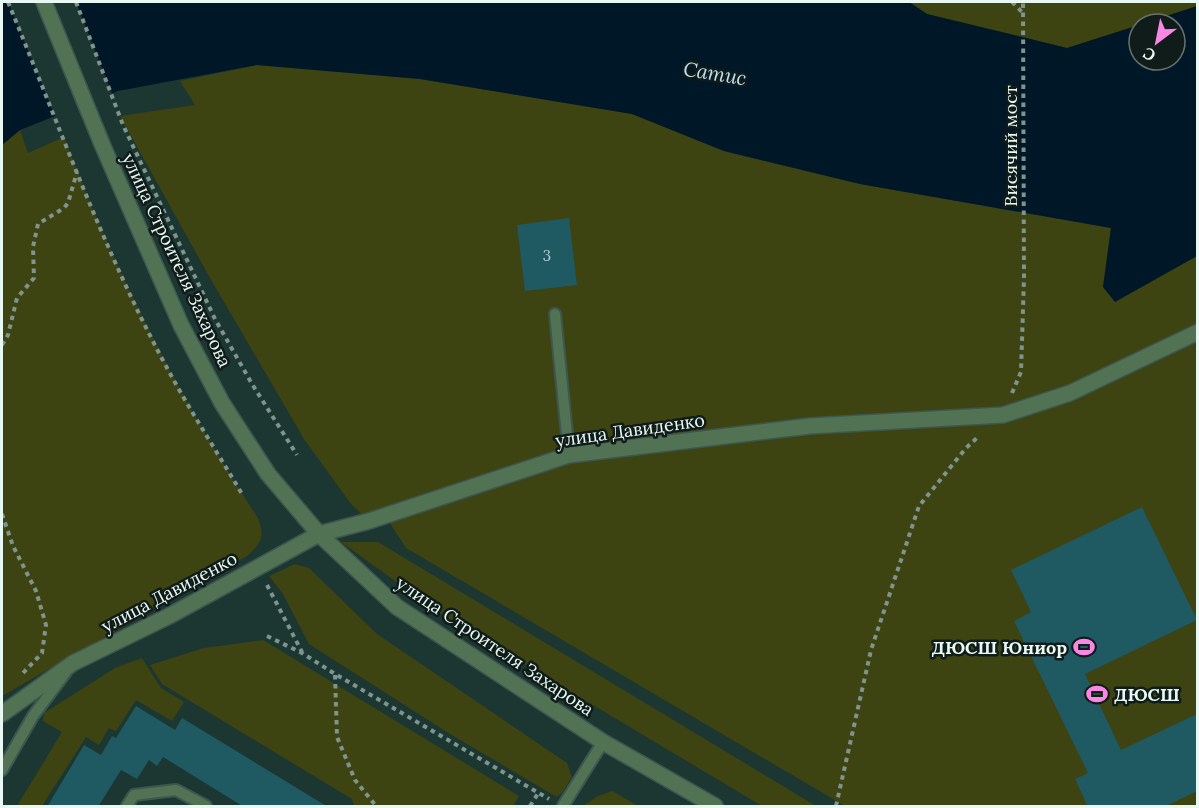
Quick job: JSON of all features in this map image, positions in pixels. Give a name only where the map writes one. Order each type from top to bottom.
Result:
[{"type":"street","name":"улица Строителя Захарова","points":[[44,2],[102,144],[181,325],[222,403],[268,474],[319,534],[397,607],[603,742],[715,807]]},
{"type":"street","name":"улица Давиденко","points":[[2,714],[73,663],[169,616],[319,534],[369,521],[569,455],[810,426],[1003,414],[1070,393],[1197,332]]},
{"type":"lane","points":[[555,314],[569,455]]},
{"type":"lane","points":[[2,770],[33,716],[73,663]]},
{"type":"lane","points":[[563,806],[603,742]]},
{"type":"lane","points":[[127,807],[134,795],[177,790],[206,807]]},
{"type":"path","points":[[8,2],[118,268],[172,377],[242,494]]},
{"type":"path","points":[[76,2],[123,124],[215,319],[252,384],[297,455]]},
{"type":"path","points":[[1012,2],[1023,13]]},
{"type":"path","name":"Висячий мост","points":[[1003,414],[1021,372],[1024,278],[1023,2]]},
{"type":"path","points":[[2,345],[8,335],[18,298],[34,278],[33,247],[38,224],[64,208],[68,203],[77,172]]},
{"type":"path","points":[[836,807],[871,650],[919,506],[966,448],[1003,414]]},
{"type":"path","points":[[2,514],[13,546],[36,591],[46,625],[42,654],[23,673]]},
{"type":"path","points":[[267,585],[302,653]]},
{"type":"path","points":[[267,636],[302,653],[563,806]]},
{"type":"path","points":[[335,674],[337,737],[355,780],[376,807]]},
{"type":"path","points":[[530,807],[539,792]]},
{"type":"green space","points":[[909,2],[1197,2],[1198,6],[1179,12],[1127,12],[1127,29],[1067,48],[927,14]]},
{"type":"green space","points":[[257,65],[420,79],[632,114],[724,151],[860,184],[1111,228],[1103,287],[1197,256],[1197,806],[845,806],[406,548],[386,517],[369,521],[351,504],[304,439],[210,278],[120,116],[195,105],[180,81]]},
{"type":"green space","points":[[20,130],[28,153],[64,137],[105,236],[150,333],[202,427],[258,518],[262,535],[259,543],[247,556],[2,696],[2,145]]},
{"type":"green space","points":[[341,542],[378,542],[816,806],[762,806],[444,616]]},
{"type":"green space","points":[[295,564],[309,568],[377,634],[567,763],[572,777],[562,793],[557,797],[450,734],[309,644],[283,594],[269,576]]},
{"type":"green space","points":[[263,640],[519,796],[513,806],[354,806],[352,799],[162,684],[150,665],[204,648]]},
{"type":"green space","points":[[142,658],[161,688],[184,702],[172,721],[136,700],[116,731],[109,728],[99,745],[86,737],[42,806],[17,806],[62,732],[43,721],[44,713],[115,668]]},
{"type":"green space","points":[[612,791],[638,806],[583,806],[598,796]]},
{"type":"water","name":"Сатис","points":[[2,2],[909,2],[927,14],[1067,48],[1127,29],[1127,72],[1187,72],[1187,12],[1179,12],[1197,6],[1197,256],[1115,302],[1103,287],[1111,228],[860,184],[724,151],[632,114],[420,79],[257,65],[118,91],[20,130],[2,145]]},
{"type":"pier","points":[[8,2],[76,2],[113,96],[56,119]]},
{"type":"building","points":[[569,218],[577,285],[525,291],[517,225]]},
{"type":"building","name":"ДЮСШ Юниор","points":[[1142,507],[1197,620],[1085,674],[1121,750],[1197,714],[1197,791],[1164,807],[1088,807],[1075,779],[1088,773],[1014,621],[1031,612],[1011,570]]},
{"type":"building","points":[[136,706],[175,730],[182,718],[328,807],[244,807],[163,757],[157,766],[149,760],[137,779],[121,770],[98,807],[47,807],[84,745],[101,755],[112,736],[116,738]]},
{"type":"place","name":"ДЮСШ Юниор","points":[[1084,647]]},
{"type":"place","name":"ДЮСШ","points":[[1097,694]]}]
